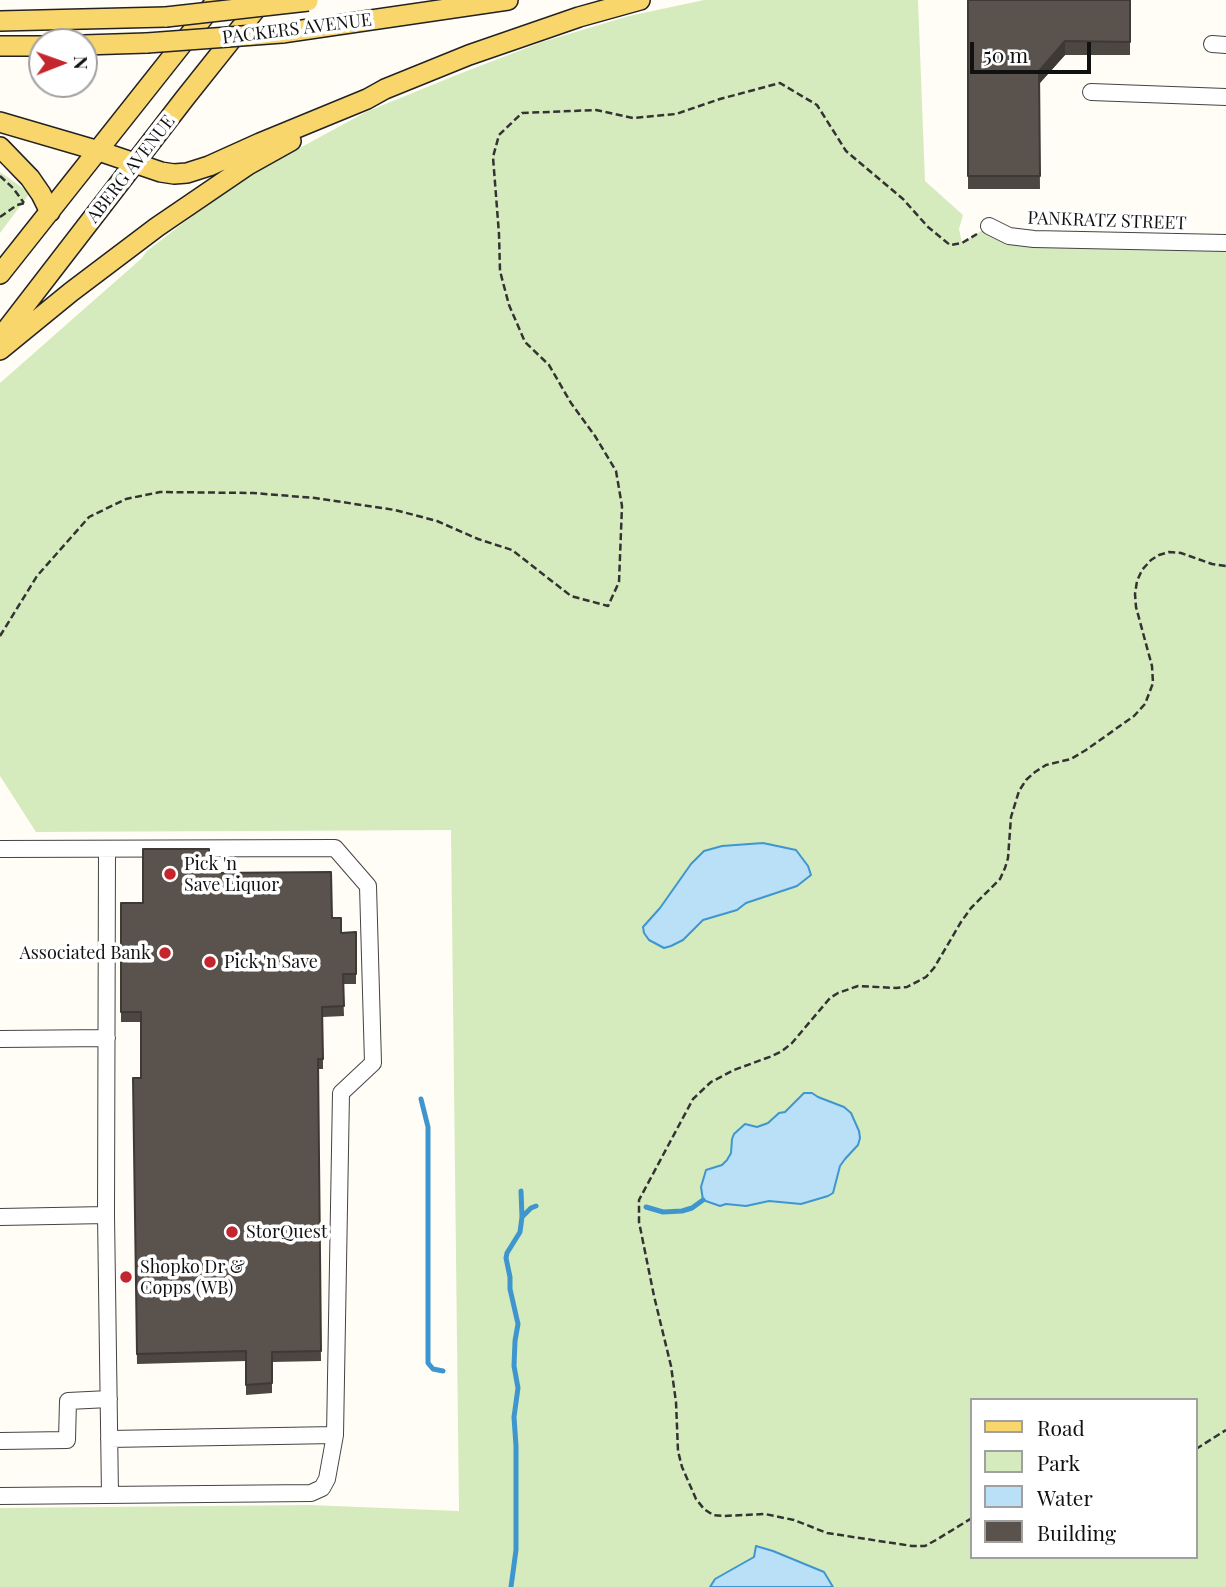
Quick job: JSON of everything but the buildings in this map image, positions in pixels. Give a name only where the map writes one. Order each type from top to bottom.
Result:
[{"type":"main road","name":"ABERG AVENUE","points":[[0,274],[217,0]]},
{"type":"main road","points":[[185,98],[192,74],[249,0]]},
{"type":"main road","name":"ABERG AVENUE","points":[[0,338],[263,0]]},
{"type":"main road","name":"PACKERS AVENUE","points":[[0,22],[166,17],[310,0]]},
{"type":"main road","name":"PACKERS AVENUE","points":[[98,45],[282,33],[508,0]]},
{"type":"main road","points":[[0,350],[156,226],[248,165],[385,89],[469,55],[579,17],[640,0]]},
{"type":"main road","points":[[0,46],[28,46]]},
{"type":"main road","points":[[0,122],[99,150],[167,173],[180,174],[194,172],[367,99]]},
{"type":"main road","points":[[0,146],[30,178],[50,212]]},
{"type":"street","points":[[1091,92],[1226,97]]},
{"type":"street","name":"PANKRATZ STREET","points":[[989,226],[1009,236],[1034,239],[1226,243]]},
{"type":"street","points":[[0,849],[335,848],[368,886],[373,1063],[341,1094],[335,1435],[327,1479],[322,1488],[311,1493],[0,1496]]},
{"type":"street","points":[[107,849],[106,1215],[110,1495]]},
{"type":"street","points":[[0,1040],[107,1038]]},
{"type":"street","points":[[0,1216],[106,1215]]},
{"type":"street","points":[[0,1441],[67,1440],[68,1401],[109,1399]]},
{"type":"street","points":[[110,1439],[335,1435]]},
{"type":"path","points":[[0,636],[37,576],[89,517],[126,499],[160,492],[253,493],[315,498],[396,510],[437,521],[512,550],[571,596],[608,606],[620,582],[622,506],[616,471],[548,365],[525,342],[509,305],[500,271],[493,157],[499,135],[523,113],[596,110],[633,118],[677,114],[780,83],[817,104],[846,151],[903,199],[928,227],[950,245],[962,243],[989,226]]},
{"type":"path","points":[[0,176],[24,203]]},
{"type":"path","points":[[970,1519],[925,1546],[912,1546],[827,1533],[794,1520],[765,1514],[723,1516],[713,1515],[704,1509],[696,1499],[678,1451],[669,1354],[639,1222],[639,1200],[693,1100],[710,1082],[782,1051],[830,998],[838,993],[858,986],[907,987],[926,977],[934,968],[966,915],[1000,879],[1006,868],[1011,817],[1019,791],[1026,780],[1046,765],[1071,758],[1086,750],[1134,716],[1145,704],[1153,683],[1153,666],[1136,607],[1135,594],[1142,570],[1151,560],[1170,552],[1226,566]]},
{"type":"path","points":[[1198,1448],[1226,1430]]},
{"type":"green space","points":[[704,0],[918,0],[925,181],[963,215],[959,229],[962,243],[989,226],[1009,236],[1226,243],[1226,1587],[0,1587],[0,1508],[309,1505],[459,1511],[451,830],[36,832],[0,776],[0,383],[147,251],[230,187],[366,112],[542,42],[629,16]]},
{"type":"green space","points":[[0,172],[30,193],[0,233]]},
{"type":"water","points":[[763,843],[796,850],[811,875],[797,886],[746,903],[737,910],[703,920],[683,940],[671,946],[664,948],[649,940],[643,927],[704,851],[722,846]]},
{"type":"water","points":[[804,1093],[812,1093],[844,1107],[851,1113],[859,1131],[858,1145],[840,1166],[833,1193],[801,1204],[769,1201],[746,1206],[720,1206],[703,1200],[701,1187],[706,1170],[722,1165],[727,1160],[734,1134],[745,1124],[757,1127],[768,1123],[779,1113],[785,1112]]},
{"type":"water","points":[[756,1546],[824,1572],[833,1587],[710,1587],[715,1579],[754,1557]]},
{"type":"waterway","points":[[421,1099],[428,1127],[428,1363],[433,1369],[443,1371]]},
{"type":"waterway","points":[[511,1587],[516,1550],[514,1417],[518,1388],[514,1366],[518,1324],[506,1258],[520,1232],[521,1191]]},
{"type":"waterway","points":[[646,1207],[663,1212],[682,1211],[703,1200]]},
{"type":"waterway","points":[[522,1217],[536,1206]]},
{"type":"place","name":"Pick 'n Save Liquor","points":[[170,874]]},
{"type":"place","name":"Associated Bank","points":[[165,953]]},
{"type":"place","name":"Pick 'n Save","points":[[210,962]]},
{"type":"place","name":"StorQuest","points":[[232,1232]]},
{"type":"place","name":"Shopko Dr & Copps (WB)","points":[[126,1277]]}]
